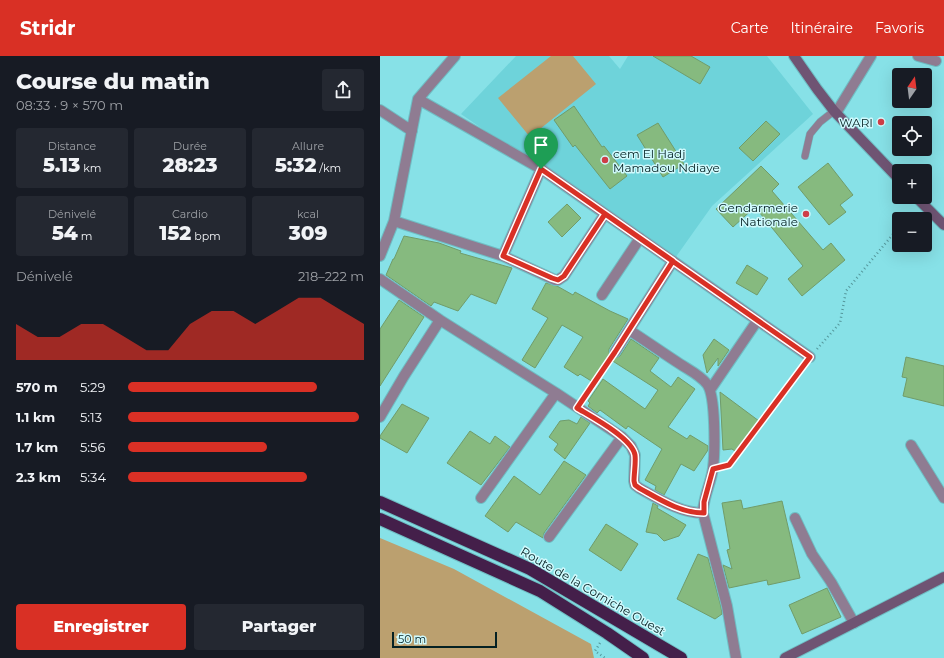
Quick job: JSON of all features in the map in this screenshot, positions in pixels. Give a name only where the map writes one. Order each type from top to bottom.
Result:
[{"type":"highway","name":"Route de la Corniche Ouest","points":[[380,502],[530,569],[681,658]]},
{"type":"highway","points":[[380,519],[540,591],[607,633],[643,658]]},
{"type":"street","points":[[380,256],[394,221],[418,99],[455,56]]},
{"type":"street","points":[[794,56],[835,112],[892,172]]},
{"type":"street","points":[[835,112],[871,56]]},
{"type":"street","points":[[918,56],[936,61]]},
{"type":"street","points":[[418,99],[541,169],[810,357]]},
{"type":"street","points":[[380,110],[412,131]]},
{"type":"street","points":[[503,256],[541,169]]},
{"type":"street","points":[[923,204],[944,225]]},
{"type":"street","points":[[394,221],[503,256],[558,280],[564,276],[605,214]]},
{"type":"street","points":[[602,295],[640,238]]},
{"type":"street","points":[[615,352],[673,261]]},
{"type":"street","points":[[380,279],[440,320],[556,393],[622,437],[631,446],[635,455],[634,481],[635,485],[639,488],[681,510],[692,513],[704,513]]},
{"type":"street","points":[[380,417],[440,320]]},
{"type":"street","points":[[710,390],[757,321]]},
{"type":"street","points":[[629,330],[697,375],[707,384],[710,390],[714,437],[713,469],[704,502],[704,513],[727,606],[736,658]]},
{"type":"street","points":[[481,498],[556,393]]},
{"type":"street","points":[[550,537],[622,437]]},
{"type":"street","points":[[912,446],[944,498]]},
{"type":"street","points":[[795,518],[812,554],[831,582],[854,623]]},
{"type":"street","points":[[786,658],[944,577]]},
{"type":"lane","points":[[805,156],[810,134],[820,122],[835,112]]},
{"type":"path","points":[[713,469],[729,465],[810,357],[840,323],[846,291],[892,235]]},
{"type":"path","points":[[577,408],[615,352]]},
{"type":"path","points":[[600,642],[595,651],[605,658]]},
{"type":"shaded area","name":"cem El Hadj Mamadou Ndiaye","points":[[516,56],[609,56],[620,69],[628,56],[767,56],[813,114],[712,206],[673,261],[461,114]]},
{"type":"shaded area","points":[[551,56],[573,56],[596,84],[530,137],[498,98]]},
{"type":"shaded area","points":[[380,538],[454,569],[591,644],[594,658],[380,658]]},
{"type":"building","points":[[653,56],[691,56],[710,67],[700,84]]},
{"type":"building","points":[[574,106],[602,147],[604,146],[627,176],[610,189],[575,145],[573,147],[554,120]]},
{"type":"building","points":[[766,121],[780,134],[753,161],[739,148]]},
{"type":"building","points":[[658,123],[684,164],[663,177],[637,135]]},
{"type":"building","points":[[828,163],[853,195],[840,205],[846,212],[829,225],[798,187]]},
{"type":"building","points":[[761,166],[779,184],[772,191],[823,250],[831,243],[845,260],[802,296],[788,279],[803,266],[755,207],[733,227],[716,209]]},
{"type":"building","points":[[567,204],[581,218],[562,237],[548,222]]},
{"type":"building","points":[[404,236],[439,243],[461,251],[460,253],[512,268],[496,304],[471,294],[458,311],[434,302],[431,306],[386,275]]},
{"type":"building","points":[[747,265],[768,278],[757,295],[736,283]]},
{"type":"building","points":[[546,283],[557,286],[573,295],[575,292],[628,319],[609,349],[611,357],[615,358],[620,356],[631,339],[659,358],[650,371],[671,387],[678,377],[695,389],[668,427],[687,439],[690,435],[708,446],[708,450],[694,471],[681,464],[664,495],[655,490],[656,486],[645,480],[662,449],[628,426],[626,429],[600,410],[597,413],[588,406],[590,403],[588,401],[603,379],[645,409],[658,390],[608,358],[593,382],[580,374],[578,376],[564,367],[583,337],[562,325],[535,368],[522,360],[548,318],[532,309]]},
{"type":"building","points":[[399,300],[424,317],[380,386],[380,329]]},
{"type":"building","points":[[714,339],[729,350],[718,366],[718,358],[707,373],[703,355]]},
{"type":"building","points":[[906,357],[944,366],[944,406],[903,396],[907,378],[902,377]]},
{"type":"building","points":[[720,392],[759,421],[735,451],[732,449],[723,450]]},
{"type":"building","points":[[402,404],[429,418],[407,453],[380,438]]},
{"type":"building","points":[[581,417],[590,423],[565,459],[554,450],[558,444],[549,437],[560,421],[569,420],[577,424]]},
{"type":"building","points":[[470,431],[490,444],[495,436],[510,447],[481,485],[447,463]]},
{"type":"building","points":[[564,461],[586,475],[544,533],[543,538],[516,522],[508,532],[485,516],[514,476],[540,495]]},
{"type":"building","points":[[741,500],[743,509],[782,501],[800,578],[768,585],[767,580],[729,588],[723,565],[732,569],[727,550],[730,549],[722,503]]},
{"type":"building","points":[[653,503],[658,506],[657,508],[686,525],[679,536],[664,541],[657,534],[646,532]]},
{"type":"building","points":[[606,524],[638,544],[621,571],[589,550]]},
{"type":"building","points":[[698,554],[708,558],[721,607],[722,614],[715,619],[677,599]]},
{"type":"building","points":[[827,588],[841,617],[802,634],[789,605]]},
{"type":"place","name":"WARI","points":[[881,122]]},
{"type":"place","name":"cem El Hadj Mamadou Ndiaye","points":[[605,160]]},
{"type":"place","name":"Gendarmerie Nationale","points":[[806,214]]},
{"type":"route","points":[[541,169],[503,256],[558,280],[564,276],[605,214],[673,261],[757,321],[810,357],[729,465],[726,467],[713,469],[704,502],[704,513],[692,513],[681,510],[635,485],[635,455],[631,446],[622,437],[577,408],[673,261],[541,169]]}]
